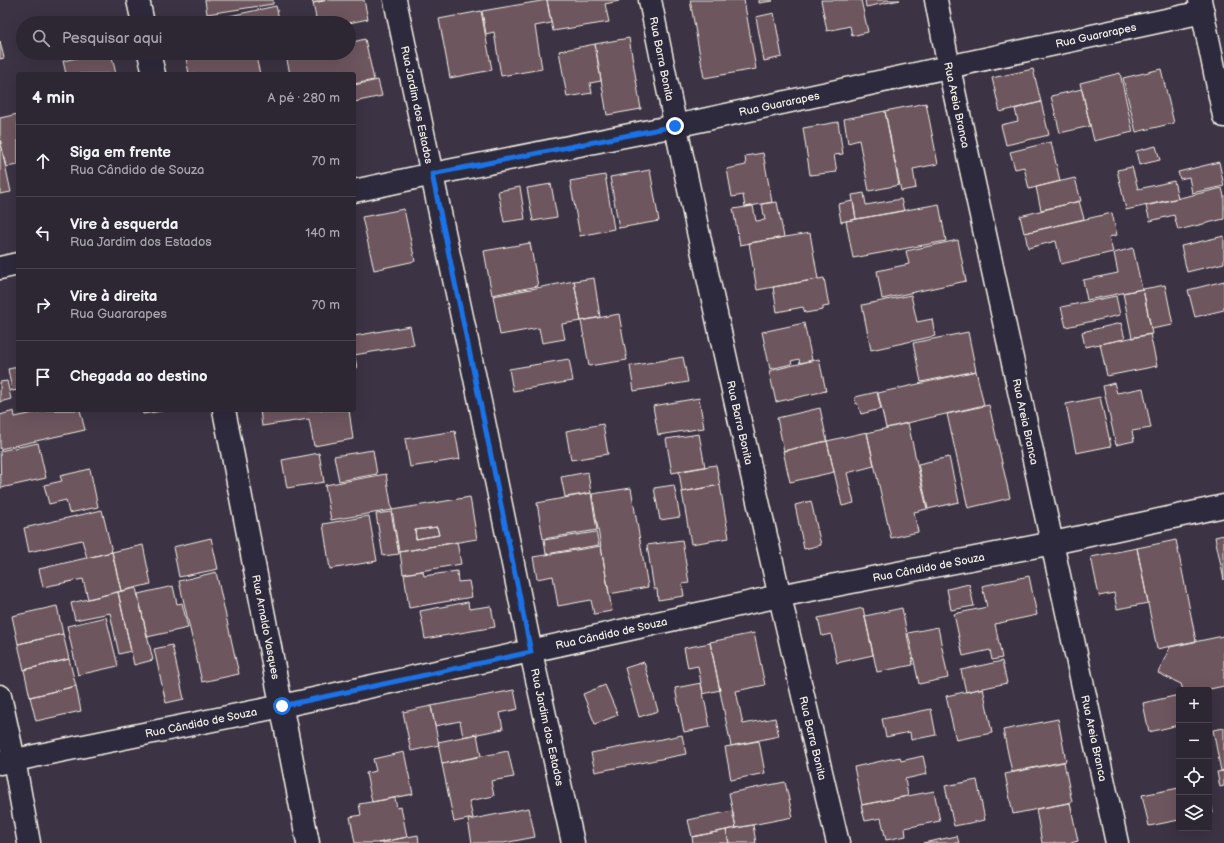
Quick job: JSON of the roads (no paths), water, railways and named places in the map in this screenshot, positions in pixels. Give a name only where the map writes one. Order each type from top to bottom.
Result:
[{"type":"street","points":[[138,0],[141,16]]},
{"type":"street","name":"Rua Jardim dos Estados","points":[[395,0],[482,410],[531,652],[573,843]]},
{"type":"street","name":"Rua Barra Bonita","points":[[650,0],[675,126],[779,596],[838,843]]},
{"type":"street","name":"Rua Areia Branca","points":[[936,0],[949,68],[1118,843]]},
{"type":"street","points":[[1204,4],[1212,19],[1224,22]]},
{"type":"street","points":[[1204,4],[1224,116]]},
{"type":"street","name":"Rua Guararapes","points":[[356,190],[675,126],[949,68],[1204,4]]},
{"type":"street","points":[[151,60],[154,72]]},
{"type":"street","points":[[0,268],[16,264]]},
{"type":"street","name":"Rua Arnaldo Vasques","points":[[224,412],[308,843]]},
{"type":"street","name":"Rua Cândido de Souza","points":[[7,761],[282,706],[779,596],[1053,543],[1224,506]]},
{"type":"street","points":[[0,696],[7,761],[29,843]]}]
